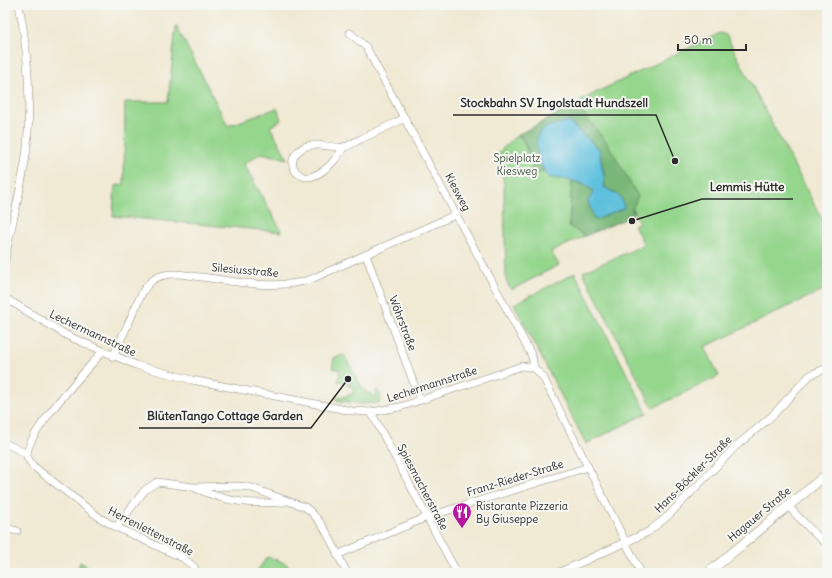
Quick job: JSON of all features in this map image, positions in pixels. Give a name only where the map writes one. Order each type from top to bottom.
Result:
[{"type":"street","points":[[5,261],[22,176],[27,136],[27,72],[19,5]]},
{"type":"street","name":"Kiesweg","points":[[350,33],[366,47],[405,118],[532,356],[534,368]]},
{"type":"street","points":[[344,147],[320,144],[310,146],[296,154],[293,160],[293,166],[300,175],[306,178],[313,176],[329,166],[344,147],[405,118]]},
{"type":"street","name":"Silesiusstraße","points":[[113,357],[142,293],[147,285],[158,277],[176,274],[256,284],[295,284],[309,280],[457,214]]},
{"type":"street","name":"Wöhrstraße","points":[[366,255],[420,400]]},
{"type":"street","name":"Lechermannstraße","points":[[5,298],[46,325],[102,352],[161,373],[335,408],[371,412],[400,407],[522,366],[534,368]]},
{"type":"street","points":[[5,443],[27,454],[28,447],[39,428],[102,352]]},
{"type":"street","points":[[534,368],[543,377],[641,573]]},
{"type":"street","name":"Hans-Böckler-Straße","points":[[558,573],[648,532],[668,516],[736,446],[772,416],[810,375],[827,368]]},
{"type":"street","name":"Spiesmacherstraße","points":[[371,412],[457,573]]},
{"type":"street","name":"Herrenlettenstraße","points":[[27,454],[33,466],[86,508],[116,527],[183,558],[194,567],[197,573]]},
{"type":"street","name":"Franz-Rieder-Straße","points":[[337,555],[427,517],[588,467]]},
{"type":"street","name":"Hagauer Straße","points":[[708,573],[827,474]]},
{"type":"street","points":[[116,527],[140,495],[157,482],[193,487],[249,487],[305,507],[313,513],[328,535],[346,573]]},
{"type":"street","points":[[193,487],[212,496],[238,502],[265,503],[286,501]]},
{"type":"street","points":[[787,506],[827,544]]},
{"type":"street","points":[[5,528],[17,531]]},
{"type":"green space","points":[[176,25],[228,126],[277,108],[281,120],[270,127],[288,159],[261,153],[244,164],[282,232],[113,216],[115,186],[124,184],[125,102],[168,102]]},
{"type":"green space","points":[[720,33],[726,35],[827,229],[827,288],[705,347],[719,376],[653,408],[583,272],[644,245],[634,225],[639,223],[632,208],[638,196],[578,107],[581,101],[595,93]]},
{"type":"green space","points":[[575,105],[608,144],[638,196],[632,209],[633,213],[630,217],[585,236],[569,226],[572,179],[585,184],[594,191],[621,197],[604,187],[605,178],[600,150],[569,122],[541,131],[538,146],[543,171],[531,175],[533,163],[521,137],[517,135]]},
{"type":"green space","name":"Spielplatz Kiesweg","points":[[517,135],[521,137],[533,163],[531,175],[543,171],[548,177],[572,179],[569,226],[585,236],[551,252],[559,265],[511,290],[506,281],[504,185],[499,152]]},
{"type":"green space","points":[[575,273],[647,413],[586,444],[514,304]]},
{"type":"green space","points":[[344,355],[364,391],[371,394],[374,398],[377,390],[381,396],[379,403],[362,404],[336,400],[337,396],[346,397],[347,395],[352,395],[354,387],[348,386],[349,383],[338,381],[340,370],[332,368],[334,358]]},
{"type":"green space","points":[[267,557],[284,563],[297,573],[256,573]]},
{"type":"green space","points":[[80,562],[97,573],[77,573]]},
{"type":"water","points":[[564,122],[569,122],[600,150],[604,187],[621,197],[624,208],[595,220],[588,201],[594,191],[577,182],[548,177],[538,155],[536,142],[537,136],[545,128]]},
{"type":"place","name":"Stockbahn SV Ingolstadt Hundszell","points":[[675,161]]},
{"type":"place","name":"Lemmis Hütte","points":[[632,221]]},
{"type":"place","name":"BlütenTango Cottage Garden","points":[[348,379]]},
{"type":"place","name":"Ristorante Pizzeria By Giuseppe","points":[[462,529]]}]
